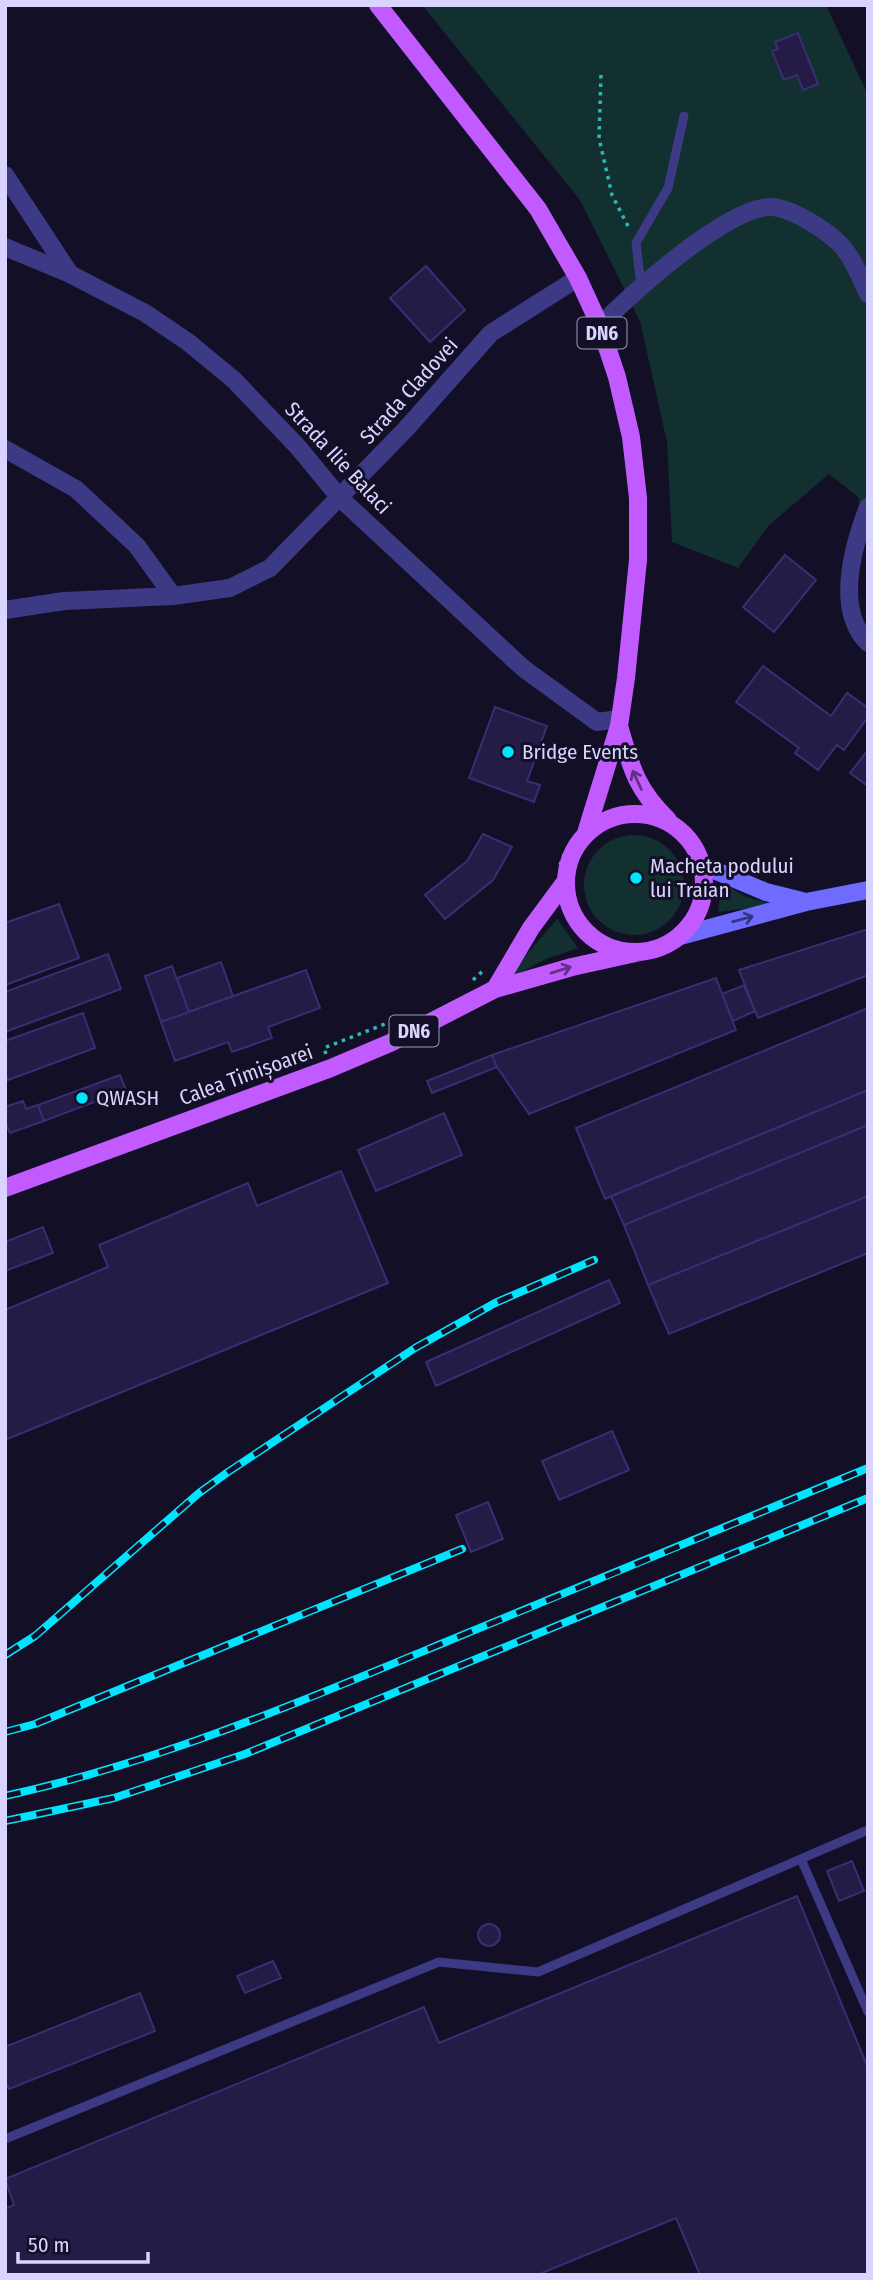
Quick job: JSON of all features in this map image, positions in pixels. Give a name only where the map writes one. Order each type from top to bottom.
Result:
[{"type":"main road","name":"DN6","points":[[378,5],[538,209],[579,278],[600,326],[617,377],[631,437],[638,498],[638,560],[619,722],[580,837],[561,877],[495,989]]},
{"type":"main road","name":"DN6","points":[[619,722],[630,766],[640,787],[650,802],[690,842],[702,865]]},
{"type":"main road","points":[[580,837],[601,822],[627,814],[655,816],[671,824]]},
{"type":"main road","points":[[680,936],[693,921],[701,903],[704,884],[702,865],[766,892],[806,902]]},
{"type":"main road","name":"DN6","points":[[561,877],[568,905],[579,926],[596,942],[617,951],[640,952],[662,947],[680,936]]},
{"type":"main road","points":[[680,936],[806,902],[868,890]]},
{"type":"main road","name":"Calea Timișoarei","points":[[5,1188],[331,1068],[390,1043],[495,989],[572,967],[640,952]]},
{"type":"street","points":[[5,175],[70,274]]},
{"type":"street","points":[[600,326],[641,286],[727,222],[747,212],[770,206],[799,215],[840,244],[868,294]]},
{"type":"street","name":"Strada Ilie Balaci","points":[[5,247],[70,274],[145,313],[197,349],[234,380],[261,408],[340,498],[523,668],[597,722],[619,722]]},
{"type":"street","name":"Strada Cladovei","points":[[5,610],[64,601],[173,596],[230,588],[270,568],[405,430],[491,333],[579,278]]},
{"type":"street","points":[[5,449],[76,489],[137,546],[173,596]]},
{"type":"street","points":[[868,507],[853,556],[850,590],[851,613],[868,643]]},
{"type":"lane","points":[[641,286],[636,243],[668,188],[684,116]]},
{"type":"lane","points":[[5,2139],[439,1962],[538,1972],[868,1830]]},
{"type":"lane","points":[[801,1859],[868,2012]]},
{"type":"path","points":[[601,75],[599,138],[612,195],[636,243]]},
{"type":"path","points":[[561,877],[565,852],[580,837]]},
{"type":"path","points":[[468,984],[487,968]]},
{"type":"path","points":[[324,1048],[395,1020]]},
{"type":"green space","points":[[422,5],[826,5],[868,95],[868,541],[858,497],[829,474],[769,525],[738,568],[672,542],[667,442],[640,321],[580,200]]},
{"type":"green space","points":[[634,835],[653,838],[670,849],[681,866],[684,885],[681,904],[670,921],[653,932],[634,935],[615,932],[598,921],[587,904],[584,885],[587,866],[598,849],[615,838]]},
{"type":"green space","points":[[722,882],[744,896],[775,905],[718,912]]},
{"type":"green space","points":[[557,919],[578,948],[546,959],[504,981]]},
{"type":"building","points":[[798,33],[818,84],[803,90],[797,75],[784,80],[772,51],[778,49],[775,42]]},
{"type":"building","points":[[426,266],[465,310],[430,342],[390,298]]},
{"type":"building","points":[[785,555],[816,580],[774,632],[743,607]]},
{"type":"building","points":[[763,666],[831,716],[847,693],[868,708],[868,717],[844,750],[837,745],[818,770],[795,753],[799,748],[736,702]]},
{"type":"building","name":"Bridge Events","points":[[495,707],[547,726],[527,781],[540,785],[534,802],[469,778]]},
{"type":"building","points":[[868,750],[868,786],[850,773]]},
{"type":"building","points":[[483,834],[512,847],[493,880],[445,919],[425,895],[467,861]]},
{"type":"building","points":[[59,904],[79,958],[5,985],[5,923]]},
{"type":"building","points":[[868,929],[868,975],[758,1018],[739,970]]},
{"type":"building","points":[[108,954],[121,989],[5,1032],[5,992]]},
{"type":"building","points":[[221,962],[233,996],[189,1012],[177,978]]},
{"type":"building","points":[[172,966],[189,1012],[161,1022],[145,976]]},
{"type":"building","points":[[306,970],[320,1008],[268,1027],[272,1038],[232,1052],[228,1042],[175,1061],[161,1022]]},
{"type":"building","points":[[716,978],[736,1030],[529,1114],[497,1067],[492,1055]]},
{"type":"building","points":[[744,985],[755,1011],[733,1021],[722,994]]},
{"type":"building","points":[[868,1008],[868,1090],[605,1199],[576,1128]]},
{"type":"building","points":[[83,1013],[95,1048],[8,1080],[5,1073],[5,1041]]},
{"type":"building","points":[[492,1055],[497,1067],[432,1093],[427,1081]]},
{"type":"building","name":"QWASH","points":[[120,1075],[126,1090],[44,1121],[38,1105]]},
{"type":"building","points":[[868,1090],[868,1125],[624,1225],[611,1196]]},
{"type":"building","points":[[23,1101],[26,1109],[38,1105],[44,1121],[10,1133],[5,1121],[5,1107]]},
{"type":"building","points":[[444,1113],[462,1155],[376,1191],[358,1150]]},
{"type":"building","points":[[868,1125],[868,1196],[648,1285],[624,1225]]},
{"type":"building","points":[[341,1171],[388,1283],[5,1440],[5,1310],[108,1267],[99,1245],[248,1183],[257,1206]]},
{"type":"building","points":[[868,1196],[868,1253],[669,1334],[648,1285]]},
{"type":"building","points":[[43,1227],[53,1253],[5,1271],[5,1242]]},
{"type":"building","points":[[609,1280],[620,1303],[436,1386],[426,1362]]},
{"type":"building","points":[[612,1431],[629,1470],[559,1500],[542,1461]]},
{"type":"building","points":[[488,1502],[503,1539],[471,1552],[456,1515]]},
{"type":"building","points":[[852,1861],[864,1891],[839,1901],[827,1871]]},
{"type":"building","points":[[797,1896],[868,2068],[868,2275],[700,2275],[676,2218],[537,2275],[5,2275],[5,2209],[14,2205],[5,2179],[424,2007],[439,2043]]},
{"type":"building","points":[[489,1924],[497,1927],[500,1935],[497,1943],[489,1946],[481,1943],[478,1935],[481,1927]]},
{"type":"building","points":[[273,1961],[281,1978],[245,1993],[237,1976]]},
{"type":"building","points":[[140,1993],[155,2031],[9,2089],[5,2081],[5,2047]]},
{"type":"railway","points":[[5,1655],[35,1636],[199,1493],[228,1472],[415,1348],[495,1303],[594,1260]]},
{"type":"railway","points":[[5,1796],[119,1766],[230,1728],[868,1468]]},
{"type":"railway","points":[[5,1821],[114,1798],[245,1754],[868,1498]]},
{"type":"railway","points":[[5,1732],[35,1724],[462,1549]]},
{"type":"place","name":"Bridge Events","points":[[508,752]]},
{"type":"place","name":"Macheta podului lui Traian","points":[[636,878]]},
{"type":"place","name":"QWASH","points":[[82,1098]]}]
